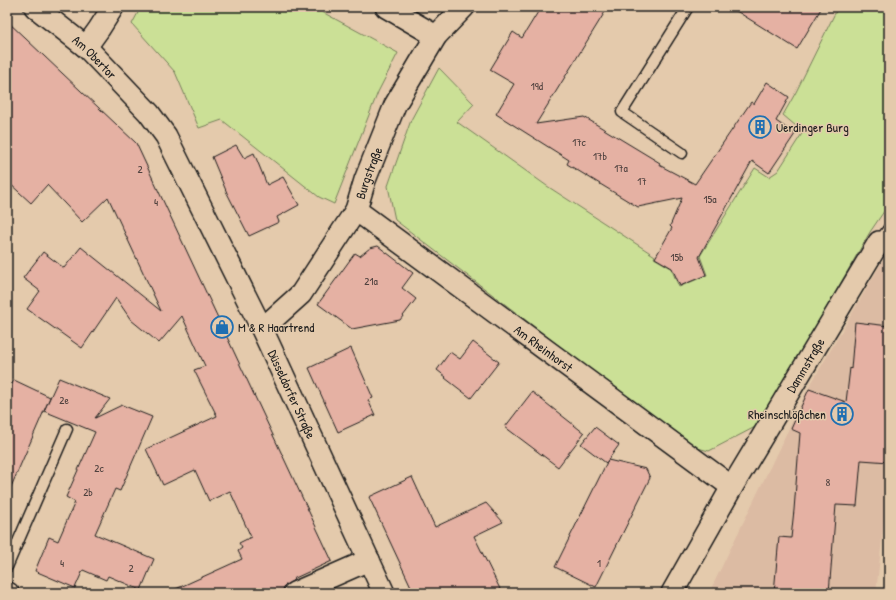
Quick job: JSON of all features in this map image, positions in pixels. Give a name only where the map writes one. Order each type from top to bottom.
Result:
[{"type":"street","name":"Am Obertor","points":[[35,7],[86,47],[149,113]]},
{"type":"street","points":[[86,47],[113,7]]},
{"type":"street","points":[[386,7],[436,36]]},
{"type":"street","name":"Burgstraße","points":[[262,329],[301,294],[356,210],[365,180],[396,105],[436,36],[464,7]]},
{"type":"street","name":"Düsseldorfer Straße","points":[[149,113],[166,136],[262,329],[384,593]]},
{"type":"street","name":"Am Rheinhorst","points":[[356,210],[732,487]]},
{"type":"street","name":"Dammstraße","points":[[672,593],[732,487],[884,235]]},
{"type":"street","points":[[294,593],[369,560]]},
{"type":"lane","points":[[682,153],[622,112],[688,7]]},
{"type":"lane","points":[[7,567],[67,429]]},
{"type":"shaded area","points":[[886,255],[889,256],[889,476],[876,593],[709,593],[808,389]]},
{"type":"green space","points":[[141,7],[270,7],[277,11],[280,7],[313,7],[398,53],[378,92],[334,204],[319,197],[222,120],[199,128],[175,72],[132,24]]},
{"type":"green space","points":[[838,7],[889,7],[889,204],[870,232],[759,425],[709,451],[690,446],[395,220],[388,186],[411,120],[439,68],[474,104],[457,122],[547,186],[655,256],[654,258],[671,268],[679,287],[707,275],[700,256],[755,168],[769,177],[778,171],[803,132],[783,115]]},
{"type":"building","points":[[541,7],[608,7],[536,124],[584,117],[660,163],[659,165],[695,184],[751,102],[754,104],[767,82],[789,97],[776,121],[795,134],[769,173],[752,161],[699,257],[706,275],[680,286],[672,268],[655,258],[672,228],[670,226],[682,198],[638,207],[567,164],[569,160],[496,114],[514,84],[490,70],[513,32],[522,38]]},
{"type":"building","points":[[730,7],[822,7],[797,49]]},
{"type":"building","points":[[7,21],[136,143],[332,561],[293,579],[295,579],[285,586],[282,593],[167,593],[242,559],[238,551],[242,548],[239,543],[251,537],[230,491],[209,501],[195,470],[163,485],[146,449],[217,416],[194,370],[205,366],[182,316],[159,343],[131,320],[116,298],[82,348],[27,309],[40,291],[23,278],[43,252],[64,268],[81,247],[161,311],[108,197],[82,222],[47,185],[31,203],[7,181]]},
{"type":"building","points":[[236,145],[244,158],[254,153],[267,185],[283,177],[299,205],[277,217],[279,222],[249,236],[227,193],[212,157]]},
{"type":"building","points":[[378,246],[413,273],[402,288],[416,299],[400,320],[352,329],[318,304],[355,253],[360,256],[370,248]]},
{"type":"building","points":[[855,322],[889,326],[889,462],[861,460],[857,506],[836,505],[829,593],[774,593],[779,537],[791,538],[794,510],[800,433],[791,429],[809,389],[846,402],[850,368],[851,369]]},
{"type":"building","points":[[473,342],[499,362],[471,398],[437,370],[450,352],[460,359]]},
{"type":"building","points":[[351,348],[373,398],[368,400],[375,415],[338,432],[309,368]]},
{"type":"building","points":[[59,378],[110,399],[95,418],[122,405],[152,417],[120,491],[115,489],[95,534],[154,559],[141,590],[108,576],[106,580],[83,570],[75,588],[35,571],[49,537],[58,541],[75,502],[66,497],[95,432],[44,411]]},
{"type":"building","points":[[14,380],[50,397],[7,496],[7,394]]},
{"type":"building","points":[[532,392],[584,433],[558,467],[505,427]]},
{"type":"building","points":[[595,427],[619,445],[606,463],[581,444]]},
{"type":"building","points":[[608,460],[646,469],[650,478],[596,587],[555,567]]},
{"type":"building","points":[[412,477],[435,527],[486,503],[503,522],[474,536],[502,593],[414,593],[369,497]]},
{"type":"place","name":"Uerdinger Burg","points":[[760,127]]},
{"type":"place","name":"M & R Haartrend","points":[[222,327]]},
{"type":"place","name":"Rheinschlößchen","points":[[842,414]]}]
